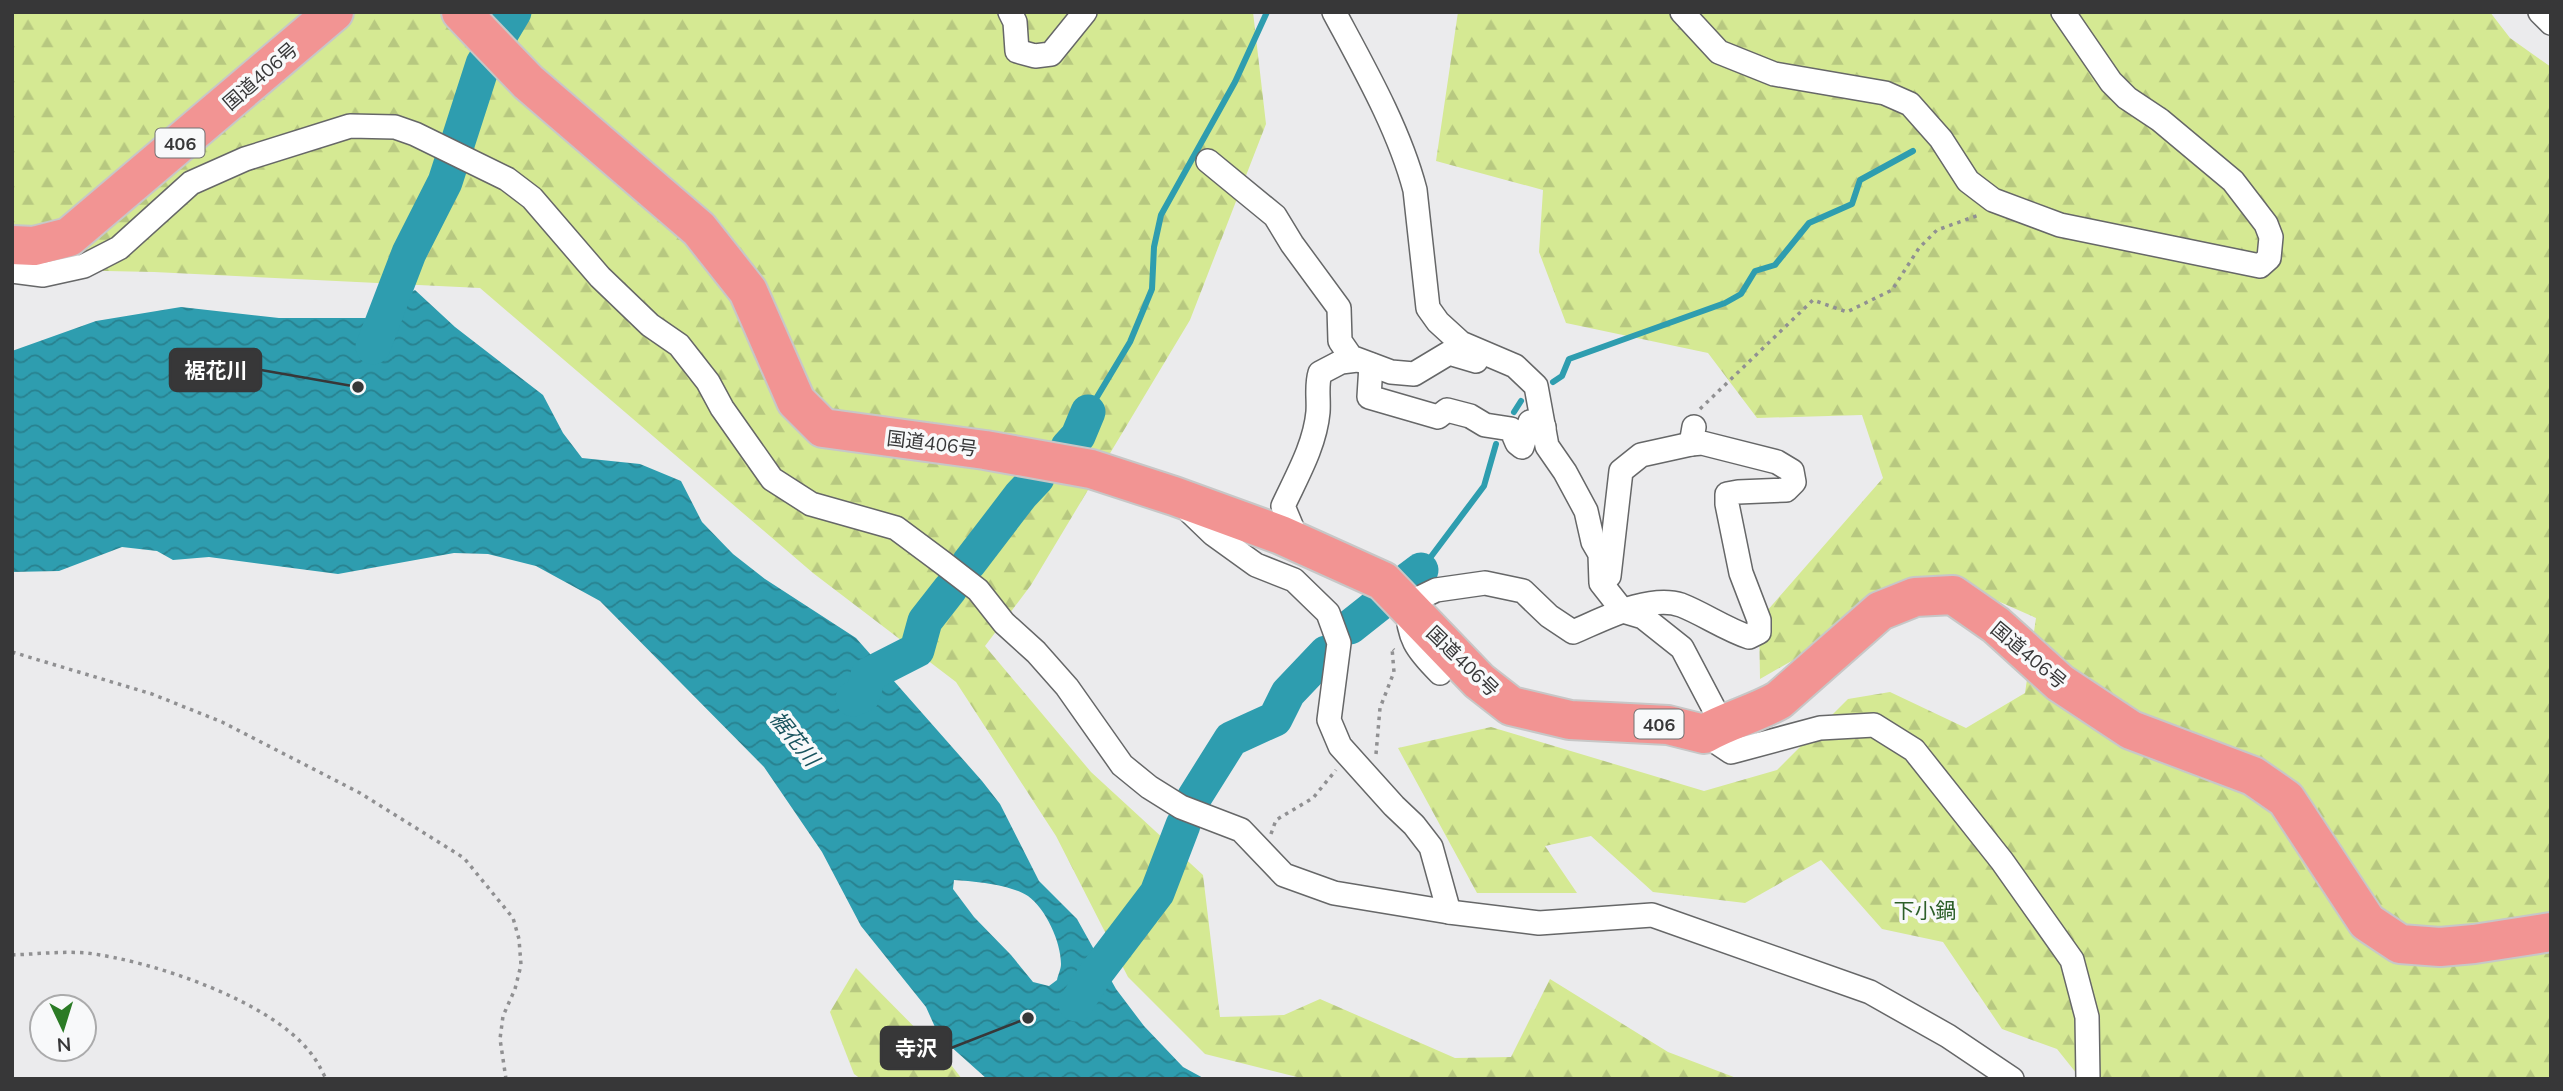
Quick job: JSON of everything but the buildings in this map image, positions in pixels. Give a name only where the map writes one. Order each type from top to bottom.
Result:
[{"type":"highway","name":"国道406号","points":[[12,245],[34,246],[69,237],[334,12]]},
{"type":"highway","name":"国道406号","points":[[461,12],[528,82],[699,229],[748,291],[796,401],[823,428],[985,450],[1091,470],[1174,496],[1298,542],[1383,581],[1479,681],[1511,706],[1570,720],[1713,729],[1779,700],[1880,611],[1915,597],[1953,596],[1996,625],[2060,683],[2131,730],[2253,776],[2286,799],[2367,922],[2400,944],[2440,947],[2551,932]]},
{"type":"street","points":[[1010,12],[1015,22],[1017,51],[1035,56],[1051,54],[1085,12]]},
{"type":"street","points":[[1335,12],[1368,76],[1410,171],[1415,190],[1428,308],[1438,322],[1461,343],[1515,366],[1536,386],[1547,446],[1586,511],[1593,542],[1600,554],[1601,583],[1623,611],[1643,617],[1682,648],[1713,729],[1731,752],[1820,728],[1874,725],[1914,750],[2002,861],[2071,960],[2087,1017],[2088,1079]]},
{"type":"street","points":[[1682,12],[1719,52],[1774,74],[1885,93],[1910,104],[1941,139],[1968,181],[1993,200],[2060,225],[2260,266],[2269,258],[2271,237],[2266,223],[2233,181],[2160,120],[2127,98],[2111,82],[2063,12]]},
{"type":"street","points":[[2540,12],[2551,23]]},
{"type":"street","points":[[12,271],[43,275],[84,266],[119,248],[191,183],[245,159],[349,126],[395,127],[507,179],[532,198],[600,277],[650,325],[679,345],[708,382],[722,408],[772,479],[811,504],[896,528],[978,590],[1004,623],[1036,652],[1067,687],[1122,765],[1149,787],[1181,807],[1241,830],[1284,875],[1334,893],[1449,912],[1539,923],[1652,915],[1870,992],[1948,1036],[2012,1079]]},
{"type":"street","points":[[1208,161],[1275,216],[1292,244],[1339,307],[1340,341],[1352,358],[1391,372],[1414,374],[1449,353],[1480,362],[1496,358]]},
{"type":"street","points":[[1298,542],[1283,506],[1304,463],[1318,412],[1317,384],[1320,373],[1341,362],[1364,362]]},
{"type":"street","points":[[1364,362],[1369,397],[1438,418],[1447,410],[1471,415],[1485,425],[1511,429],[1517,443],[1522,447],[1531,422],[1544,427]]},
{"type":"street","points":[[1440,673],[1423,656],[1407,628],[1407,604],[1436,590],[1485,583],[1523,592],[1549,616],[1573,632],[1623,611],[1656,602],[1679,605],[1749,637],[1759,632],[1759,620],[1741,573],[1727,494],[1786,490],[1794,482],[1792,471],[1777,462],[1702,443],[1692,436],[1641,455],[1621,471],[1608,592]]},
{"type":"street","points":[[1174,496],[1213,534],[1256,565],[1294,580],[1328,613],[1339,643],[1329,720],[1340,746],[1431,847],[1449,912]]},
{"type":"path","points":[[1692,436],[1698,411],[1728,379],[1813,300],[1847,312],[1892,290],[1919,248],[1937,230],[1991,210],[1979,190]]},
{"type":"path","points":[[12,652],[152,694],[222,722],[360,793],[464,858],[513,918],[519,939],[521,965],[515,989],[503,1016],[500,1039],[506,1079]]},
{"type":"path","points":[[12,956],[86,953],[169,971],[210,986],[286,1029],[310,1052],[326,1079]]},
{"type":"green space","points":[[12,12],[1253,12],[1266,124],[1190,320],[1031,585],[985,646],[1091,772],[1203,875],[1220,1017],[1284,1015],[1320,999],[1455,1058],[1511,1057],[1550,979],[1668,1052],[1739,1079],[1305,1079],[1205,1054],[1128,977],[1056,836],[956,682],[813,573],[480,288],[154,272],[12,269]]},
{"type":"green space","points":[[1458,12],[2490,12],[2510,38],[2551,67],[2551,1079],[2081,1079],[2057,1049],[2002,1029],[1943,942],[1882,929],[1821,860],[1745,903],[1653,892],[1591,836],[1545,846],[1577,893],[1477,893],[1398,748],[1491,727],[1704,791],[1777,770],[1848,699],[1890,692],[1966,728],[2025,693],[2036,618],[1941,576],[1760,679],[1759,620],[1883,478],[1862,415],[1757,418],[1708,353],[1566,323],[1539,252],[1543,190],[1436,161]]},
{"type":"green space","points":[[856,968],[948,1061],[962,1079],[861,1079],[854,1074],[830,1012]]},
{"type":"water","points":[[415,290],[455,327],[543,395],[563,433],[582,458],[640,464],[681,481],[702,522],[733,554],[765,579],[856,638],[1000,804],[1039,881],[1077,919],[1116,989],[1144,1026],[1183,1067],[1205,1079],[987,1079],[939,1036],[926,1007],[861,926],[822,852],[764,767],[600,601],[536,566],[488,554],[454,553],[338,574],[209,557],[173,560],[157,551],[122,547],[59,571],[12,572],[12,351],[96,321],[181,307],[279,318],[366,318]],"holes":[[[954,880],[1012,889],[1035,902],[1046,917],[1058,946],[1061,964],[1057,980],[1049,986],[1033,982],[974,917],[953,889]]]},
{"type":"waterway","points":[[373,347],[409,253],[445,182],[483,64],[514,12]]},
{"type":"waterway","points":[[1088,412],[1130,342],[1152,289],[1154,247],[1161,215],[1235,82],[1267,12]]},
{"type":"waterway","points":[[1553,382],[1562,376],[1569,359],[1725,303],[1741,294],[1755,271],[1775,265],[1809,223],[1852,204],[1860,180],[1913,151]]},
{"type":"waterway","points":[[1514,412],[1521,401]]},
{"type":"waterway","points":[[1068,447],[1078,436],[1088,412]]},
{"type":"waterway","points":[[1421,570],[1484,486],[1496,444]]},
{"type":"waterway","points":[[969,563],[1037,478]]},
{"type":"waterway","points":[[1409,579],[1421,570]]},
{"type":"waterway","points":[[853,699],[863,695],[868,675],[917,650],[925,621],[950,589]]},
{"type":"waterway","points":[[1350,627],[1379,604]]},
{"type":"waterway","points":[[1194,798],[1231,739],[1275,719],[1288,693],[1326,653]]},
{"type":"waterway","points":[[1076,1004],[1157,893],[1183,825]]},
{"type":"place","name":"裾花川","points":[[358,387]]},
{"type":"place","name":"寺沢","points":[[1028,1018]]},
{"type":"district","name":"下小鍋","points":[[1925,910]]}]
